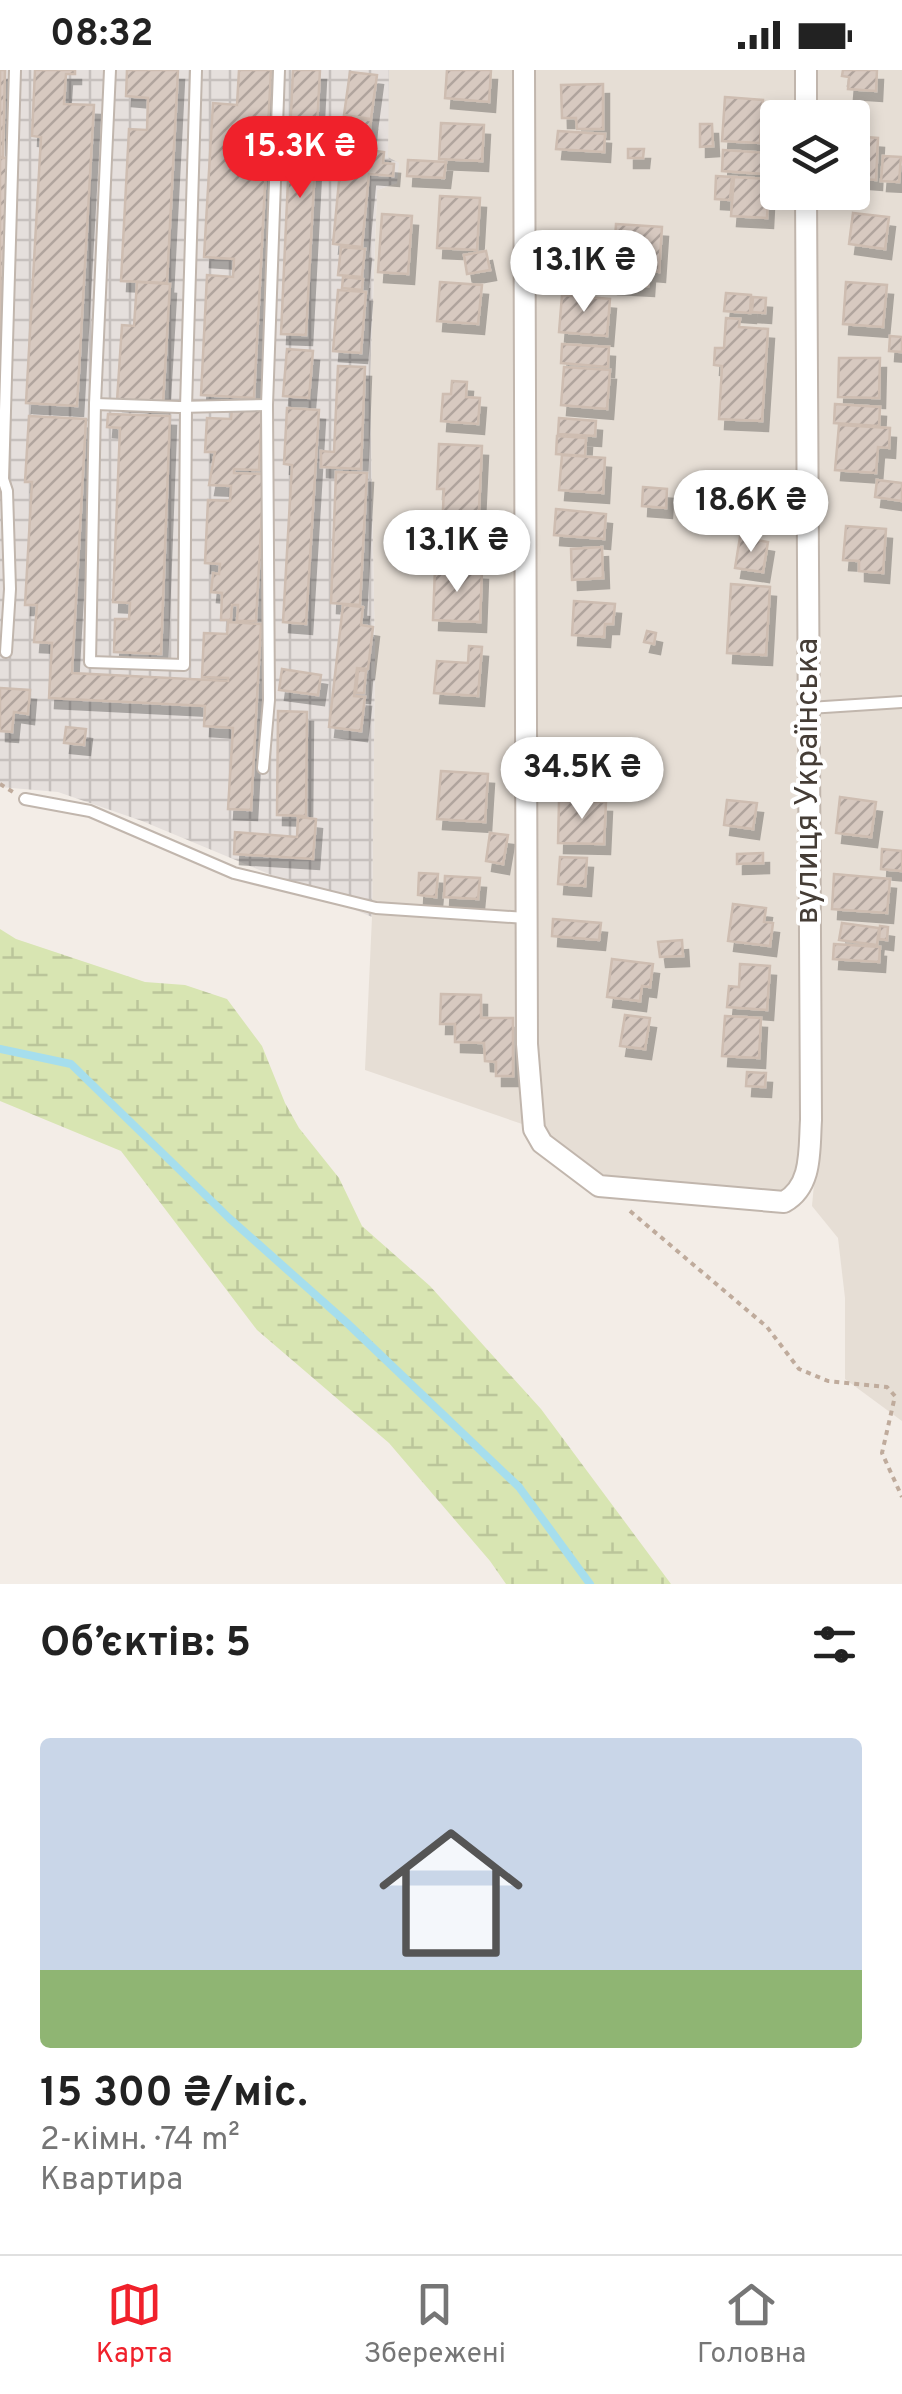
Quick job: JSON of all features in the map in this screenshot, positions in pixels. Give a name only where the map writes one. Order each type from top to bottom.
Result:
[{"type":"street","points":[[524,70],[528,1044],[534,1129],[542,1143],[599,1186]]},
{"type":"street","points":[[806,70],[806,100]]},
{"type":"street","name":"вулиця Українська","points":[[599,1186],[784,1202],[798,1194],[807,1173],[810,1120],[806,210]]},
{"type":"lane","points":[[6,652],[10,590],[7,491],[1,479],[15,70]]},
{"type":"lane","points":[[110,70],[95,404],[90,662],[184,665],[186,407],[196,70]]},
{"type":"lane","points":[[263,768],[269,700],[267,405],[280,70]]},
{"type":"lane","points":[[95,404],[267,405]]},
{"type":"lane","points":[[809,708],[902,702]]},
{"type":"lane","points":[[25,799],[90,810],[234,873],[376,908],[527,918]]},
{"type":"path","points":[[599,1186],[768,1327],[799,1369],[828,1381],[888,1387],[899,1397],[882,1453],[902,1497]]},
{"type":"shaded area","points":[[0,70],[389,70],[388,157],[399,163],[397,183],[377,190],[370,383],[375,659],[372,917],[142,821],[58,792],[0,787]]},
{"type":"shaded area","points":[[389,70],[519,70],[525,1125],[365,1070],[372,917],[375,659],[370,383],[377,190],[397,183],[388,158]]},
{"type":"shaded area","points":[[533,70],[797,70],[797,100],[760,100],[760,210],[798,210],[800,1170],[784,1193],[603,1177],[549,1136],[543,1126],[537,1043]]},
{"type":"shaded area","points":[[816,70],[902,70],[902,1421],[845,1379],[845,1298],[838,1238],[812,1206],[818,1141],[816,210],[870,210],[870,100],[816,100]]},
{"type":"green space","points":[[0,929],[16,939],[145,982],[185,985],[227,999],[262,1046],[285,1103],[299,1128],[339,1178],[362,1226],[430,1286],[541,1409],[671,1584],[506,1584],[389,1443],[257,1330],[121,1151],[0,1101]]},
{"type":"building","points":[[0,70],[5,70],[3,158],[0,158]]},
{"type":"building","points":[[35,70],[75,70],[75,74],[66,74],[64,104],[94,105],[77,406],[26,403],[41,137],[32,136]]},
{"type":"building","points":[[127,70],[178,70],[167,283],[121,281],[129,129],[147,130],[148,98],[126,96]]},
{"type":"building","points":[[239,70],[271,70],[254,398],[201,395],[207,275],[233,277],[234,259],[204,257],[213,103],[237,105]]},
{"type":"building","points":[[293,70],[320,70],[306,335],[281,334]]},
{"type":"building","points":[[447,70],[491,70],[489,102],[445,98]]},
{"type":"building","points":[[843,70],[877,70],[876,91],[848,89],[849,77],[842,76]]},
{"type":"building","points":[[350,72],[377,75],[371,119],[344,115]]},
{"type":"building","points":[[603,84],[603,129],[577,129],[576,118],[562,118],[561,85]]},
{"type":"building","points":[[725,97],[763,100],[760,143],[722,141]]},
{"type":"building","points":[[345,118],[371,120],[368,150],[384,152],[383,163],[394,164],[393,176],[369,174],[362,247],[333,244]]},
{"type":"building","points":[[441,123],[484,125],[482,161],[439,159]]},
{"type":"building","points":[[700,124],[712,124],[713,146],[700,147]]},
{"type":"building","points":[[558,131],[605,134],[604,152],[556,149]]},
{"type":"building","points":[[870,137],[878,138],[876,180],[870,180]]},
{"type":"building","points":[[628,149],[644,149],[643,158],[628,158]]},
{"type":"building","points":[[723,150],[760,153],[760,174],[722,171]]},
{"type":"building","points":[[883,156],[901,157],[899,182],[881,181]]},
{"type":"building","points":[[0,158],[7,158],[0,357]]},
{"type":"building","points":[[408,160],[446,162],[444,178],[407,176]]},
{"type":"building","points":[[716,176],[732,177],[730,200],[715,199]]},
{"type":"building","points":[[734,177],[760,178],[760,210],[767,210],[767,218],[731,216]]},
{"type":"building","points":[[440,196],[480,198],[477,250],[437,248]]},
{"type":"building","points":[[853,213],[889,217],[885,249],[849,244]]},
{"type":"building","points":[[382,214],[412,216],[408,274],[378,272]]},
{"type":"building","points":[[616,224],[662,227],[659,272],[649,271],[648,286],[612,284]]},
{"type":"building","points":[[341,247],[365,249],[362,277],[338,275]]},
{"type":"building","points":[[486,251],[490,270],[467,274],[464,255]]},
{"type":"building","points":[[343,277],[363,279],[362,290],[342,288]]},
{"type":"building","points":[[137,282],[170,284],[163,404],[117,401],[122,325],[134,326]]},
{"type":"building","points":[[440,282],[482,285],[478,324],[437,321]]},
{"type":"building","points":[[846,282],[887,285],[883,327],[843,324]]},
{"type":"building","points":[[338,290],[366,292],[361,353],[333,351]]},
{"type":"building","points":[[726,293],[751,295],[750,313],[724,311]]},
{"type":"building","points":[[562,295],[610,299],[607,336],[559,332]]},
{"type":"building","points":[[753,297],[766,298],[765,313],[752,312]]},
{"type":"building","points":[[726,318],[740,319],[739,327],[768,329],[762,421],[719,419],[722,366],[714,365],[715,348],[724,348]]},
{"type":"building","points":[[890,336],[902,337],[902,352],[889,351]]},
{"type":"building","points":[[562,344],[609,347],[608,367],[561,363]]},
{"type":"building","points":[[287,349],[313,351],[309,398],[283,396]]},
{"type":"building","points":[[839,358],[880,358],[879,398],[838,397]]},
{"type":"building","points":[[338,366],[365,367],[361,469],[321,467],[321,451],[334,452]]},
{"type":"building","points":[[564,367],[610,370],[607,409],[561,405]]},
{"type":"building","points":[[452,381],[467,382],[466,397],[480,398],[478,424],[441,421],[443,394],[451,394]]},
{"type":"building","points":[[835,404],[880,407],[879,426],[834,423]]},
{"type":"building","points":[[287,408],[319,410],[306,624],[283,622],[292,465],[284,464]]},
{"type":"building","points":[[232,409],[262,410],[259,470],[234,469],[234,473],[264,474],[256,621],[237,621],[238,605],[232,605],[231,620],[221,620],[222,593],[211,592],[213,573],[219,574],[220,564],[205,563],[208,500],[230,501],[231,486],[209,485],[215,452],[205,452],[207,418],[231,419]]},
{"type":"building","points":[[108,414],[170,416],[161,654],[114,652],[115,619],[129,619],[130,603],[113,602],[120,428],[107,427]]},
{"type":"building","points":[[29,416],[86,419],[72,673],[228,681],[202,677],[204,633],[227,634],[228,622],[261,624],[251,810],[228,809],[233,728],[204,726],[205,706],[49,698],[52,643],[34,642],[37,605],[25,605],[32,482],[25,482]]},
{"type":"building","points":[[559,418],[596,421],[595,436],[558,434]]},
{"type":"building","points":[[839,425],[890,428],[889,448],[878,447],[876,473],[835,470]]},
{"type":"building","points":[[557,436],[586,438],[585,456],[556,454]]},
{"type":"building","points":[[439,444],[482,446],[478,530],[442,528],[444,489],[437,489]]},
{"type":"building","points":[[562,455],[605,458],[603,493],[559,490]]},
{"type":"building","points":[[336,472],[367,473],[360,605],[331,603]]},
{"type":"building","points":[[877,480],[902,483],[902,501],[875,497]]},
{"type":"building","points":[[643,487],[667,489],[666,508],[642,506]]},
{"type":"building","points":[[556,509],[606,514],[604,539],[554,535]]},
{"type":"building","points":[[846,526],[886,529],[883,573],[859,571],[859,561],[843,560]]},
{"type":"building","points":[[740,537],[768,542],[763,572],[735,568]]},
{"type":"building","points":[[602,547],[603,578],[572,580],[571,549]]},
{"type":"building","points":[[435,568],[482,570],[480,622],[433,620]]},
{"type":"building","points":[[731,584],[770,587],[766,655],[727,653]]},
{"type":"building","points":[[574,601],[615,604],[613,624],[605,624],[604,637],[572,635]]},
{"type":"building","points":[[343,605],[363,607],[361,625],[373,627],[368,669],[357,668],[354,696],[365,697],[361,731],[329,727]]},
{"type":"building","points":[[647,631],[656,633],[654,644],[644,642]]},
{"type":"building","points":[[469,646],[482,647],[478,696],[434,693],[437,661],[468,663]]},
{"type":"building","points":[[282,669],[321,675],[318,695],[279,690]]},
{"type":"building","points":[[358,670],[366,671],[364,693],[356,693]]},
{"type":"building","points":[[0,688],[30,690],[28,714],[14,712],[12,732],[0,731]]},
{"type":"building","points":[[278,711],[307,712],[306,816],[277,815]]},
{"type":"building","points":[[66,727],[86,729],[84,745],[64,743]]},
{"type":"building","points":[[441,771],[488,774],[485,822],[437,819]]},
{"type":"building","points":[[840,797],[876,802],[871,837],[836,833]]},
{"type":"building","points":[[727,800],[757,803],[753,829],[724,825]]},
{"type":"building","points":[[559,801],[606,802],[604,844],[558,843]]},
{"type":"building","points":[[298,817],[316,819],[313,859],[234,854],[235,832],[297,837]]},
{"type":"building","points":[[490,833],[508,835],[503,864],[486,861]]},
{"type":"building","points":[[882,849],[902,851],[902,871],[881,869]]},
{"type":"building","points":[[763,853],[763,863],[737,864],[737,854]]},
{"type":"building","points":[[560,857],[587,858],[585,886],[558,884]]},
{"type":"building","points":[[419,873],[438,874],[436,897],[418,895]]},
{"type":"building","points":[[834,874],[890,879],[887,913],[832,909]]},
{"type":"building","points":[[445,876],[480,878],[478,899],[444,897]]},
{"type":"building","points":[[733,904],[766,908],[764,922],[773,923],[770,946],[728,941]]},
{"type":"building","points":[[553,919],[601,923],[599,940],[552,936]]},
{"type":"building","points":[[842,923],[879,928],[877,945],[839,940]]},
{"type":"building","points":[[880,926],[888,927],[887,940],[879,939]]},
{"type":"building","points":[[682,940],[683,956],[660,957],[658,942]]},
{"type":"building","points":[[834,944],[880,947],[879,962],[833,959]]},
{"type":"building","points":[[612,959],[653,964],[650,987],[642,986],[640,1001],[607,997]]},
{"type":"building","points":[[740,964],[770,966],[767,1010],[727,1007],[729,986],[739,987]]},
{"type":"building","points":[[441,994],[481,995],[481,1018],[513,1018],[513,1076],[496,1076],[496,1062],[485,1061],[484,1043],[455,1042],[455,1024],[440,1024]]},
{"type":"building","points":[[625,1015],[650,1018],[645,1049],[620,1046]]},
{"type":"building","points":[[725,1016],[761,1018],[759,1058],[722,1056]]},
{"type":"building","points":[[747,1072],[766,1073],[765,1087],[746,1086]]},
{"type":"waterway","points":[[0,1049],[71,1064],[229,1218],[346,1322],[519,1487],[590,1584]]}]
